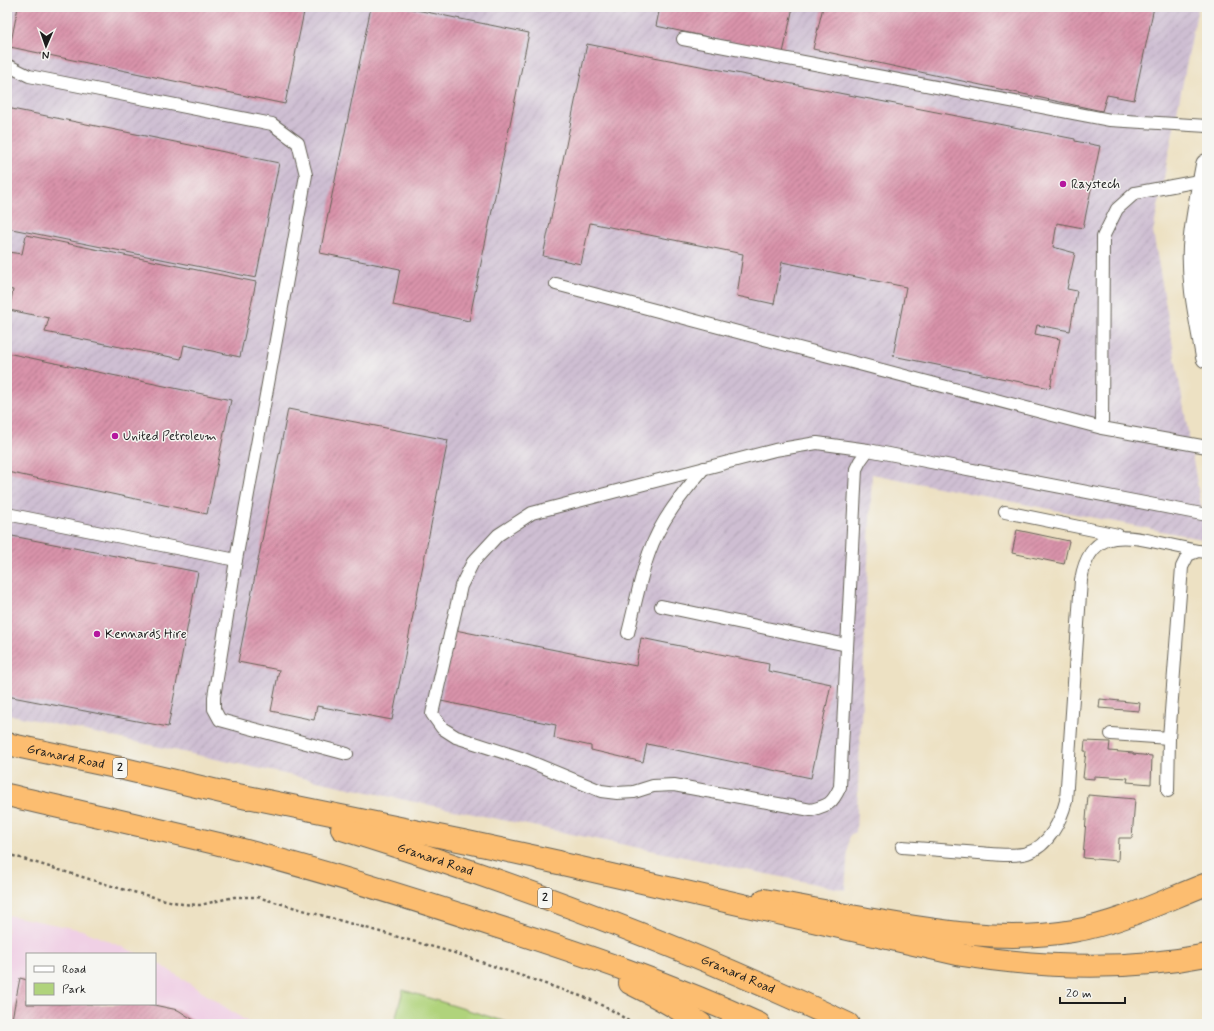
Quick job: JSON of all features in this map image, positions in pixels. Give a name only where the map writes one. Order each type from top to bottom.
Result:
[{"type":"highway","name":"Granard Road","points":[[7,744],[233,794],[435,858],[623,926],[717,964],[848,1024]]},
{"type":"highway","points":[[233,794],[463,841],[962,955],[1038,965],[1072,966],[1118,966],[1157,963],[1207,955]]},
{"type":"highway","points":[[7,795],[227,846],[380,888],[606,962],[678,989],[759,1024]]},
{"type":"highway","points":[[540,859],[905,926],[931,930],[989,935],[1021,936],[1073,931],[1147,910],[1207,884]]},
{"type":"highway","points":[[1182,894],[1207,878]]},
{"type":"highway","points":[[539,940],[639,988],[701,1024]]},
{"type":"street","points":[[1206,172],[1196,223],[1194,269],[1197,299],[1207,357]]},
{"type":"lane","points":[[683,39],[1110,120],[1207,126]]},
{"type":"lane","points":[[7,65],[29,76],[272,124],[298,142],[306,175],[236,560],[214,698],[214,709],[220,720],[347,754]]},
{"type":"lane","points":[[1102,428],[1103,237],[1117,209],[1135,193],[1206,172]]},
{"type":"lane","points":[[556,284],[1102,428],[1207,448]]},
{"type":"lane","points":[[868,450],[856,469],[840,787],[834,801],[823,807],[811,810],[674,785],[653,786],[634,792],[617,793],[601,791],[521,758],[456,737],[442,728],[432,714],[461,586],[473,562],[498,535],[532,513],[704,468],[776,450],[818,443],[868,450],[1207,515]]},
{"type":"lane","points":[[628,633],[652,545],[662,525],[683,493],[704,468]]},
{"type":"lane","points":[[1005,512],[1203,552]]},
{"type":"lane","points":[[7,514],[236,560]]},
{"type":"lane","points":[[902,847],[1006,855],[1028,853],[1041,845],[1053,833],[1062,815],[1066,801],[1083,569],[1092,550],[1105,540],[1121,536]]},
{"type":"lane","points":[[1168,791],[1170,738],[1182,567],[1188,555],[1203,552]]},
{"type":"lane","points":[[662,606],[847,645]]},
{"type":"lane","points":[[1111,734],[1170,738]]},
{"type":"path","points":[[7,854],[125,890],[182,904],[200,905],[234,897],[258,897],[458,954],[589,999],[615,1012],[633,1024]]},
{"type":"shaded area","points":[[7,7],[1198,7],[1153,232],[1207,540],[872,474],[856,832],[849,836],[845,890],[405,800],[7,714]]},
{"type":"shaded area","points":[[7,915],[82,930],[137,953],[26,953],[26,1005],[156,1005],[156,962],[251,1024],[7,1024]]},
{"type":"green space","points":[[403,990],[513,1024],[394,1024]]},
{"type":"building","points":[[18,7],[305,7],[285,104],[10,47]]},
{"type":"building","points":[[371,7],[402,7],[529,33],[469,321],[393,305],[400,269],[320,253]]},
{"type":"building","points":[[660,7],[793,7],[783,53],[656,26]]},
{"type":"building","points":[[823,7],[1154,7],[1134,100],[1107,95],[1102,111],[813,49]]},
{"type":"building","points":[[587,44],[1075,139],[1075,141],[1100,146],[1083,228],[1057,223],[1053,247],[1075,253],[1067,289],[1077,291],[1070,331],[1037,325],[1035,334],[1060,339],[1050,388],[893,356],[906,287],[782,262],[774,304],[737,296],[743,254],[590,223],[581,264],[543,256]]},
{"type":"building","points":[[7,108],[279,163],[256,278],[7,228]]},
{"type":"building","points":[[26,235],[256,282],[240,357],[184,345],[181,359],[45,332],[49,318],[9,310],[13,290],[7,289],[7,249],[9,249],[8,252],[22,254]]},
{"type":"building","name":"United Petroleum","points":[[7,353],[231,400],[207,514],[7,472]]},
{"type":"building","points":[[288,409],[448,440],[392,720],[317,706],[314,720],[271,711],[279,670],[238,662]]},
{"type":"building","points":[[1017,530],[1069,541],[1064,564],[1012,553]]},
{"type":"building","name":"Kennards Hire","points":[[7,535],[198,572],[168,727],[7,696]]},
{"type":"building","points":[[455,630],[636,666],[641,638],[769,664],[768,671],[831,684],[811,778],[647,744],[643,762],[591,750],[591,746],[554,738],[556,725],[441,701]]},
{"type":"building","points":[[1100,699],[1140,703],[1139,711],[1099,708]]},
{"type":"building","points":[[1085,741],[1110,742],[1109,751],[1152,756],[1151,784],[1127,782],[1128,778],[1094,776],[1094,779],[1083,778],[1086,751],[1084,751]]},
{"type":"building","points":[[1088,795],[1135,799],[1132,838],[1119,838],[1118,861],[1083,858]]},
{"type":"building","points":[[20,978],[26,980],[26,1005],[154,1005],[178,1010],[200,1024],[11,1024]]},
{"type":"place","name":"Raystech","points":[[1063,184]]},
{"type":"place","name":"United Petroleum","points":[[115,436]]},
{"type":"place","name":"Kennards Hire","points":[[97,634]]}]
